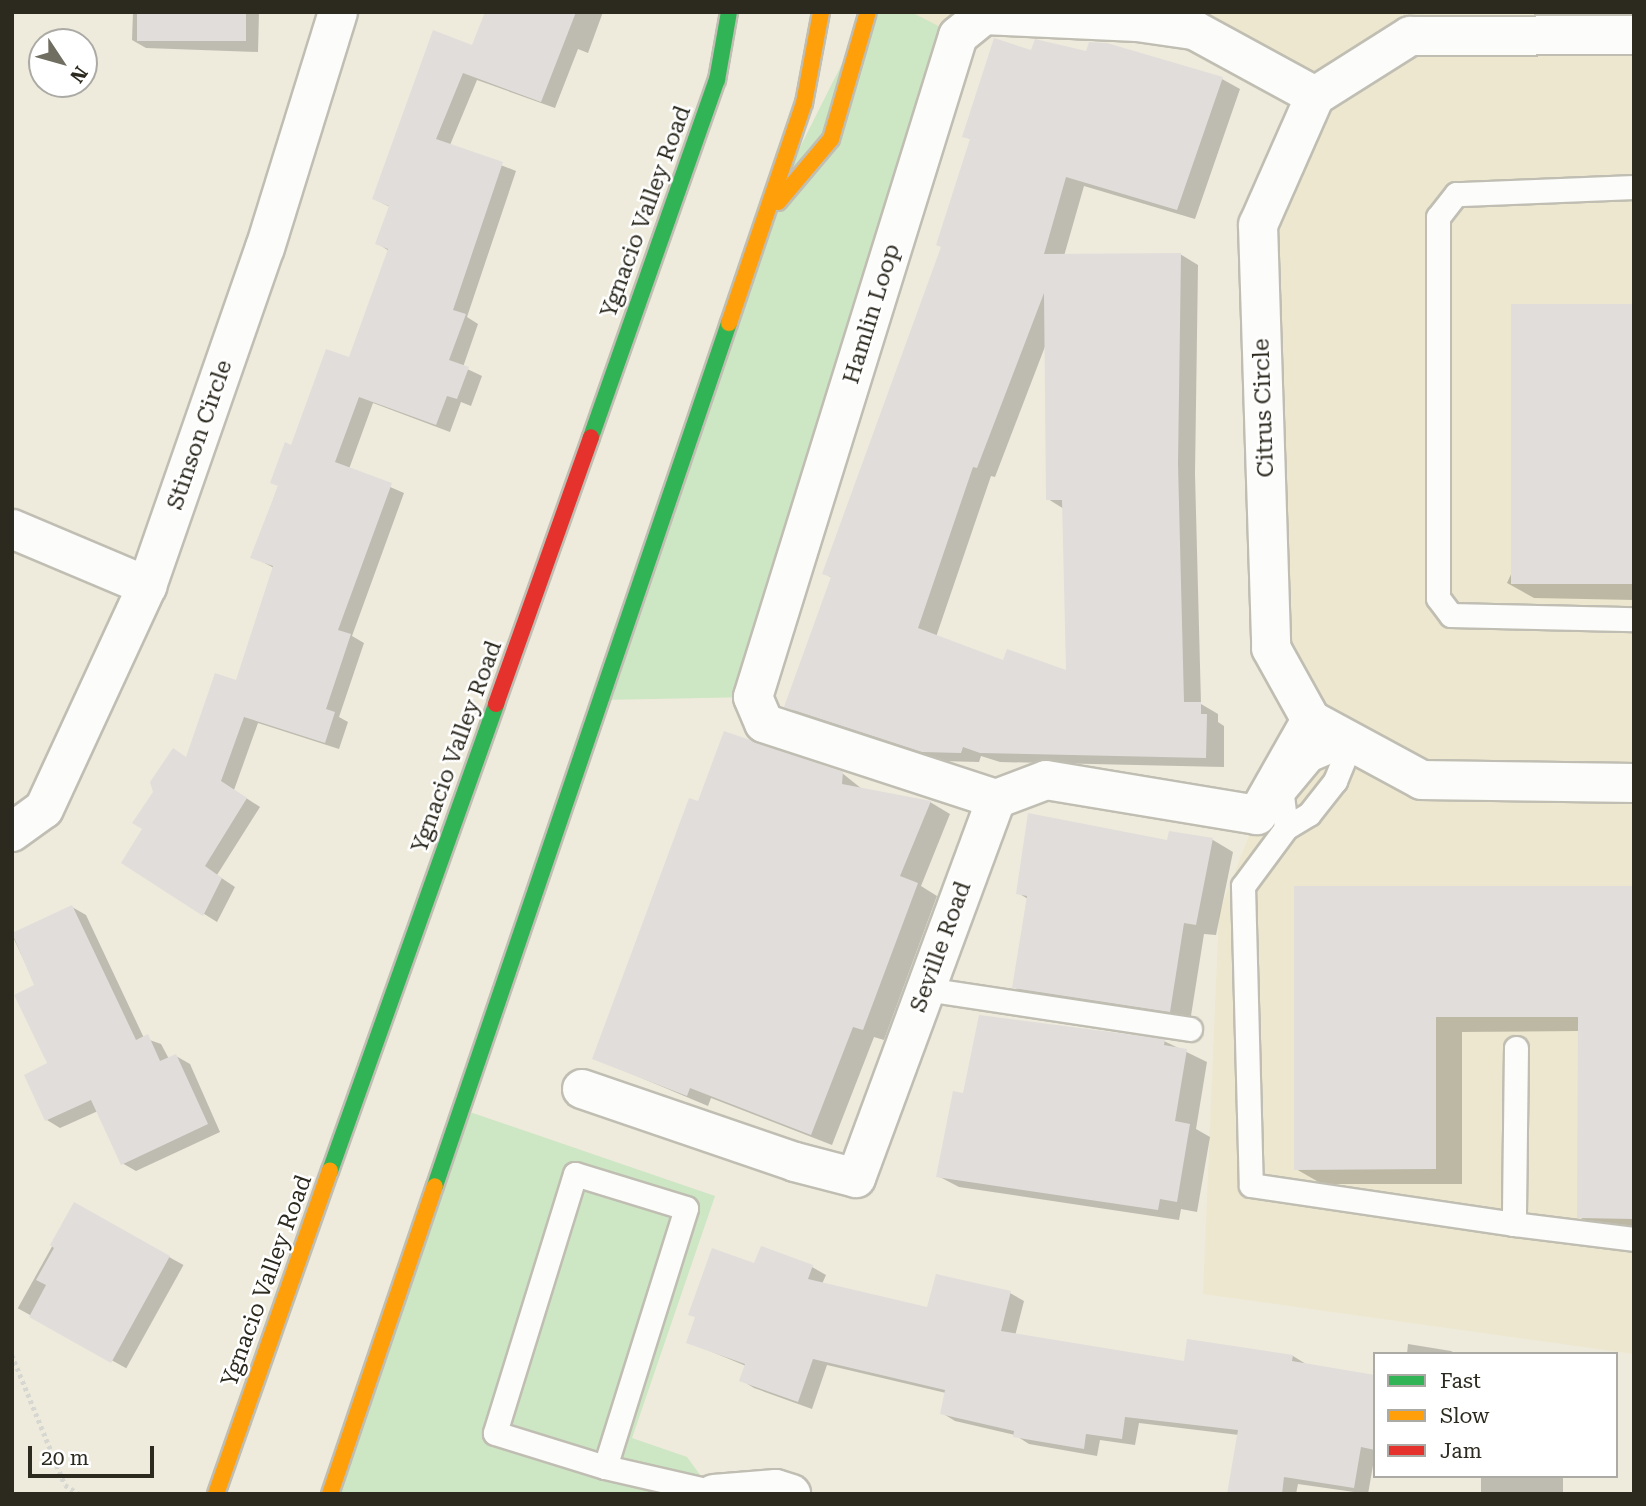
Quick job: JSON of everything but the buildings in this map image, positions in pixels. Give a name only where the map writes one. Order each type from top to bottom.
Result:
[{"type":"highway","name":"Ygnacio Valley Road","points":[[216,1494],[717,80],[729,12]]},
{"type":"highway","points":[[330,1494],[804,103],[821,12]]},
{"type":"highway","points":[[765,217],[831,139],[867,12]]},
{"type":"street","name":"Stinson Circle","points":[[12,832],[44,809],[147,586],[265,248],[338,12]]},
{"type":"street","name":"Hamlin Loop","points":[[996,799],[764,723],[754,697],[958,36],[984,15],[1137,22],[1194,30],[1315,96]]},
{"type":"street","points":[[1315,96],[1410,36],[1463,24],[1634,35]]},
{"type":"street","name":"Citrus Circle","points":[[1311,720],[1271,648],[1258,225],[1315,96]]},
{"type":"street","points":[[12,529],[147,586]]},
{"type":"street","points":[[996,799],[1046,780],[1257,815],[1311,720],[1422,780],[1634,783]]},
{"type":"street","name":"Seville Road","points":[[582,1089],[795,1162],[856,1178],[996,799]]},
{"type":"street","points":[[714,1493],[776,1489],[791,1494]]},
{"type":"lane","points":[[1634,187],[1456,194],[1438,217],[1438,598],[1451,615],[1634,619]]},
{"type":"lane","points":[[1286,828],[1282,794],[1311,759],[1351,742]]},
{"type":"lane","points":[[1351,742],[1335,781],[1309,814],[1286,828],[1243,886],[1251,1185],[1634,1239]]},
{"type":"lane","points":[[926,989],[1190,1029]]},
{"type":"lane","points":[[1514,1224],[1516,1048]]},
{"type":"lane","points":[[605,1467],[686,1208],[575,1174],[495,1433],[605,1467],[714,1493]]},
{"type":"path","points":[[12,1355],[65,1485],[79,1494]]},
{"type":"shaded area","points":[[911,12],[1634,12],[1634,1354],[1203,1294],[1219,913],[1257,815],[1311,720],[1271,648],[1258,225],[1315,96],[1137,22],[958,36]]},
{"type":"green space","points":[[868,12],[911,12],[958,36],[753,697],[601,700],[765,217]]},
{"type":"green space","points":[[461,1109],[715,1196],[632,1438],[687,1457],[714,1494],[330,1494]]},
{"type":"traffic: fast","points":[[591,437],[717,80],[729,12]]},
{"type":"traffic: fast","points":[[435,1186],[729,323]]},
{"type":"traffic: fast","points":[[330,1171],[496,704]]},
{"type":"traffic: slow","points":[[729,323],[804,103],[821,12]]},
{"type":"traffic: slow","points":[[778,202],[831,139],[868,12]]},
{"type":"traffic: slow","points":[[216,1494],[330,1171]]},
{"type":"traffic: slow","points":[[330,1494],[435,1186]]},
{"type":"traffic: jam","points":[[496,704],[591,437]]}]
